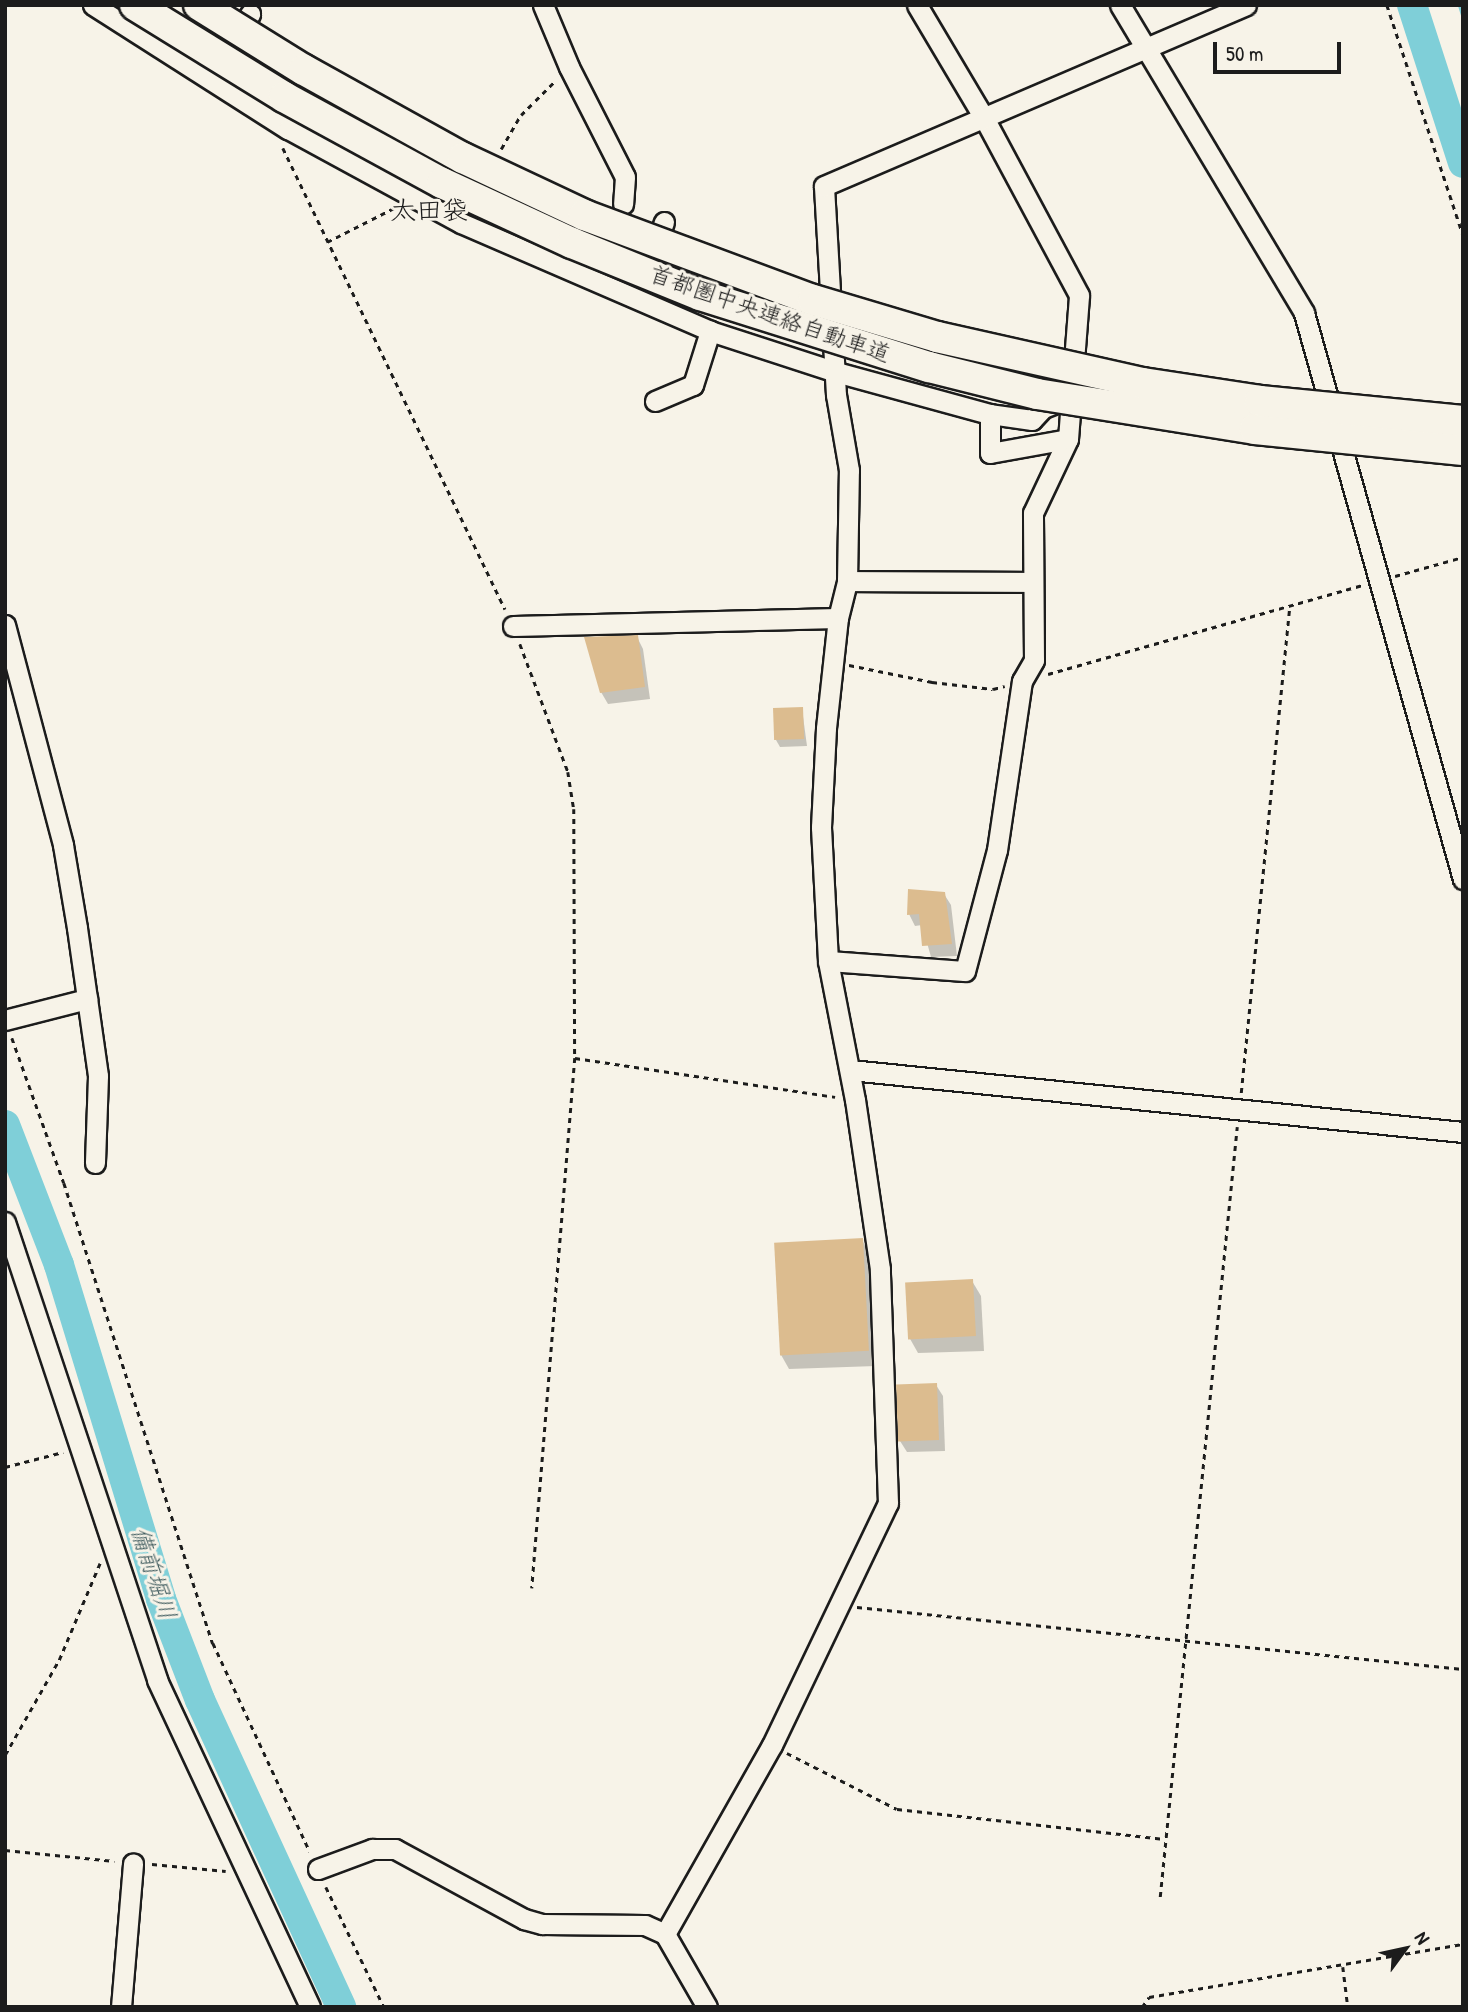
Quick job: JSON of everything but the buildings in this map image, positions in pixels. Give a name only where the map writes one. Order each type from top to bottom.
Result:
[{"type":"highway","name":"首都圏中央連絡自動車道","points":[[135,5],[284,97],[442,183],[572,243],[701,295],[929,367],[1037,394],[1255,429],[1463,450]]},
{"type":"highway","name":"首都圏中央連絡自動車道","points":[[199,5],[304,71],[463,158],[584,215],[813,300],[950,340],[1143,383],[1286,404],[1463,421]]},
{"type":"street","points":[[93,5],[288,129],[411,199],[705,328],[836,372],[990,414],[1032,420],[1043,408],[1071,396]]},
{"type":"street","points":[[543,5],[569,67],[625,177],[623,204]]},
{"type":"street","points":[[828,961],[965,971],[997,850],[1022,681],[1034,660],[1033,513],[1068,439],[1079,295],[984,118],[917,5]]},
{"type":"street","points":[[1120,5],[1143,49],[1304,313],[1463,879]]},
{"type":"street","points":[[665,1934],[772,1745],[836,1605],[888,1503],[880,1269],[850,1070],[828,961],[821,827],[826,728],[838,618],[847,581],[849,470],[836,372],[824,186],[1246,5]]},
{"type":"street","points":[[210,81],[250,14]]},
{"type":"street","points":[[655,401],[693,385],[705,328],[693,290],[659,236],[664,222]]},
{"type":"street","points":[[990,414],[990,453],[1068,439]]},
{"type":"street","points":[[847,581],[1034,582]]},
{"type":"street","points":[[513,626],[838,618]]},
{"type":"street","points":[[5,625],[62,845],[98,1076],[95,1163]]},
{"type":"street","points":[[8,1026],[87,999]]},
{"type":"street","points":[[850,1070],[1463,1132]]},
{"type":"street","points":[[5,1222],[82,1460],[173,1720],[310,2007]]},
{"type":"street","points":[[318,1869],[372,1849],[395,1849],[533,1921],[645,1925],[665,1934],[707,2007]]},
{"type":"street","points":[[121,2007],[133,1863]]},
{"type":"path","points":[[1387,5],[1463,235]]},
{"type":"path","points":[[495,160],[521,115],[569,67]]},
{"type":"path","points":[[288,129],[282,149],[513,626],[568,772],[574,809],[575,1058],[532,1588]]},
{"type":"path","points":[[327,242],[411,199]]},
{"type":"path","points":[[835,662],[993,689],[1463,557]]},
{"type":"path","points":[[1160,1897],[1290,605]]},
{"type":"path","points":[[8,1026],[64,1182],[213,1643],[384,2007]]},
{"type":"path","points":[[575,1058],[855,1100]]},
{"type":"path","points":[[5,1467],[67,1451],[82,1460]]},
{"type":"path","points":[[5,1755],[59,1660],[101,1561]]},
{"type":"path","points":[[836,1605],[1463,1669]]},
{"type":"path","points":[[772,1745],[897,1809],[1166,1839]]},
{"type":"path","points":[[1142,2007],[1149,1997],[1342,1967],[1463,1944]]},
{"type":"path","points":[[1342,1967],[1348,2007]]},
{"type":"waterway","points":[[1412,5],[1463,163]]},
{"type":"waterway","points":[[1460,5],[1463,15]]},
{"type":"waterway","name":"備前堀川","points":[[5,1125],[59,1265],[161,1599],[200,1700],[341,2007]]},
{"type":"district","name":"太田袋","points":[[429,210]]}]
